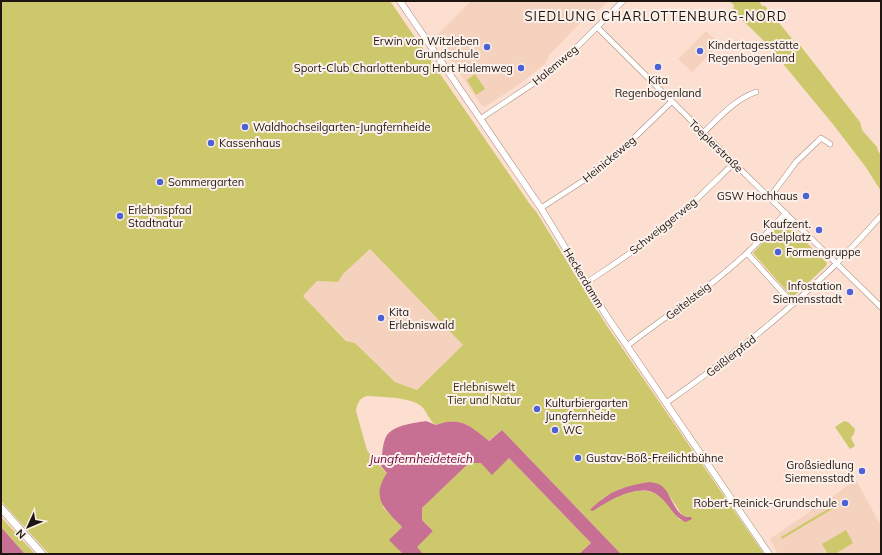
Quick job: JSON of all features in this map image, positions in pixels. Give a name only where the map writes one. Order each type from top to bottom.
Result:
[{"type":"main road","points":[[1,508],[42,554]]},
{"type":"street","name":"Heckerdamm","points":[[400,1],[541,208],[586,283],[627,346],[769,554]]},
{"type":"street","name":"Halemweg","points":[[480,119],[534,83],[578,46],[623,1]]},
{"type":"street","name":"Toeplerstraße","points":[[597,27],[671,102],[881,307]]},
{"type":"street","points":[[704,133],[740,100],[747,95],[756,92]]},
{"type":"street","name":"Heinickeweg","points":[[541,208],[592,175],[634,138],[671,102]]},
{"type":"street","points":[[770,197],[790,169],[821,138],[830,144]]},
{"type":"street","name":"Schweiggerweg","points":[[586,283],[660,232],[686,210],[734,163]]},
{"type":"street","name":"Geitelsteig","points":[[627,346],[686,304],[747,253],[786,213]]},
{"type":"street","name":"Geißlerpfad","points":[[666,403],[704,377],[742,348],[793,304],[836,264],[881,216]]},
{"type":"street","points":[[747,253],[793,304]]},
{"type":"shaded area","points":[[471,1],[609,1],[580,23],[549,55],[546,63],[518,85],[485,107],[481,105],[435,37]]},
{"type":"shaded area","name":"Kindertagesstätte Regenbogenland","points":[[706,31],[720,44],[692,72],[678,59]]},
{"type":"shaded area","name":"Kita Erlebniswald","points":[[370,249],[463,345],[417,390],[395,382],[355,343],[347,341],[303,296],[317,281],[338,282],[343,274]]},
{"type":"shaded area","name":"Robert-Reinick-Grundschule","points":[[856,480],[881,526],[881,554],[778,554],[770,539]]},
{"type":"green space","name":"Erlebniswelt Tier und Natur","points":[[1,1],[390,1],[537,213],[607,326],[764,554],[621,554],[502,430],[488,441],[470,427],[459,422],[445,422],[436,425],[431,421],[423,408],[416,403],[388,397],[364,397],[359,402],[356,411],[367,450],[373,459],[387,473],[383,507],[402,527],[390,540],[403,554],[49,554],[1,501]],"holes":[[[370,249],[463,345],[417,390],[395,382],[355,343],[346,341],[303,296],[317,281],[338,282],[343,274]],[[644,483],[669,495],[682,515],[687,517],[680,520],[659,496],[652,492],[643,491],[634,491],[616,497],[593,511],[603,498],[622,488]]]},
{"type":"green space","points":[[729,1],[759,1],[762,6],[765,6],[793,40],[799,44],[860,122],[862,130],[877,147],[881,155],[881,191],[865,166],[832,123],[765,42],[733,11],[734,5]]},
{"type":"green space","points":[[475,74],[485,89],[476,95],[467,80]]},
{"type":"green space","points":[[785,221],[827,263],[826,266],[793,297],[753,253],[782,222]]},
{"type":"green space","points":[[844,421],[848,422],[855,429],[851,438],[855,446],[850,449],[835,427]]},
{"type":"green space","points":[[509,458],[591,543],[579,554],[423,554],[416,547],[433,531],[422,520],[422,508],[469,463],[481,463]]},
{"type":"green space","points":[[838,503],[839,505],[782,539],[781,537]]},
{"type":"green space","points":[[1,517],[35,554],[24,553],[1,527]]},
{"type":"green space","points":[[846,530],[853,543],[835,554],[828,554],[822,544]]},
{"type":"water","name":"Jungfernheideteich","points":[[426,421],[436,425],[445,422],[459,422],[470,427],[489,441],[502,430],[621,554],[579,554],[591,543],[509,458],[492,475],[481,463],[469,463],[422,508],[422,520],[433,531],[417,547],[423,554],[403,554],[389,540],[402,527],[385,509],[380,496],[382,482],[387,473],[381,466],[383,445],[388,434],[397,428]]},
{"type":"water","points":[[650,482],[662,486],[677,510],[686,517],[691,517],[692,519],[686,522],[678,518],[660,497],[653,492],[645,490],[636,491],[617,497],[593,511],[590,510],[604,498],[617,490],[632,485]]},
{"type":"water","points":[[1,527],[24,553],[25,554],[1,554]]},
{"type":"place","name":"Erwin von Witzleben Grundschule","points":[[487,47]]},
{"type":"place","name":"Kindertagesstätte Regenbogenland","points":[[700,51]]},
{"type":"place","name":"Kita Regenbogenland","points":[[658,67]]},
{"type":"place","name":"Sport-Club Charlottenburg Hort Halemweg","points":[[521,68]]},
{"type":"place","name":"Waldhochseilgarten-Jungfernheide","points":[[245,127]]},
{"type":"place","name":"Kassenhaus","points":[[211,143]]},
{"type":"place","name":"Sommergarten","points":[[160,182]]},
{"type":"place","name":"GSW Hochhaus","points":[[806,196]]},
{"type":"place","name":"Erlebnispfad Stadtnatur","points":[[120,216]]},
{"type":"place","name":"Kaufzent. Goebelplatz","points":[[819,230]]},
{"type":"place","name":"Formengruppe","points":[[778,252]]},
{"type":"place","name":"Infostation Siemensstadt","points":[[850,292]]},
{"type":"place","name":"Kita Erlebniswald","points":[[381,318]]},
{"type":"place","name":"Kulturbiergarten Jungfernheide","points":[[537,409]]},
{"type":"place","name":"WC","points":[[555,430]]},
{"type":"place","name":"Gustav-Böß-Freilichtbühne","points":[[578,458]]},
{"type":"place","name":"Großsiedlung Siemensstadt","points":[[862,471]]},
{"type":"place","name":"Robert-Reinick-Grundschule","points":[[845,503]]},
{"type":"district","name":"SIEDLUNG CHARLOTTENBURG-NORD","points":[[656,16]]}]
